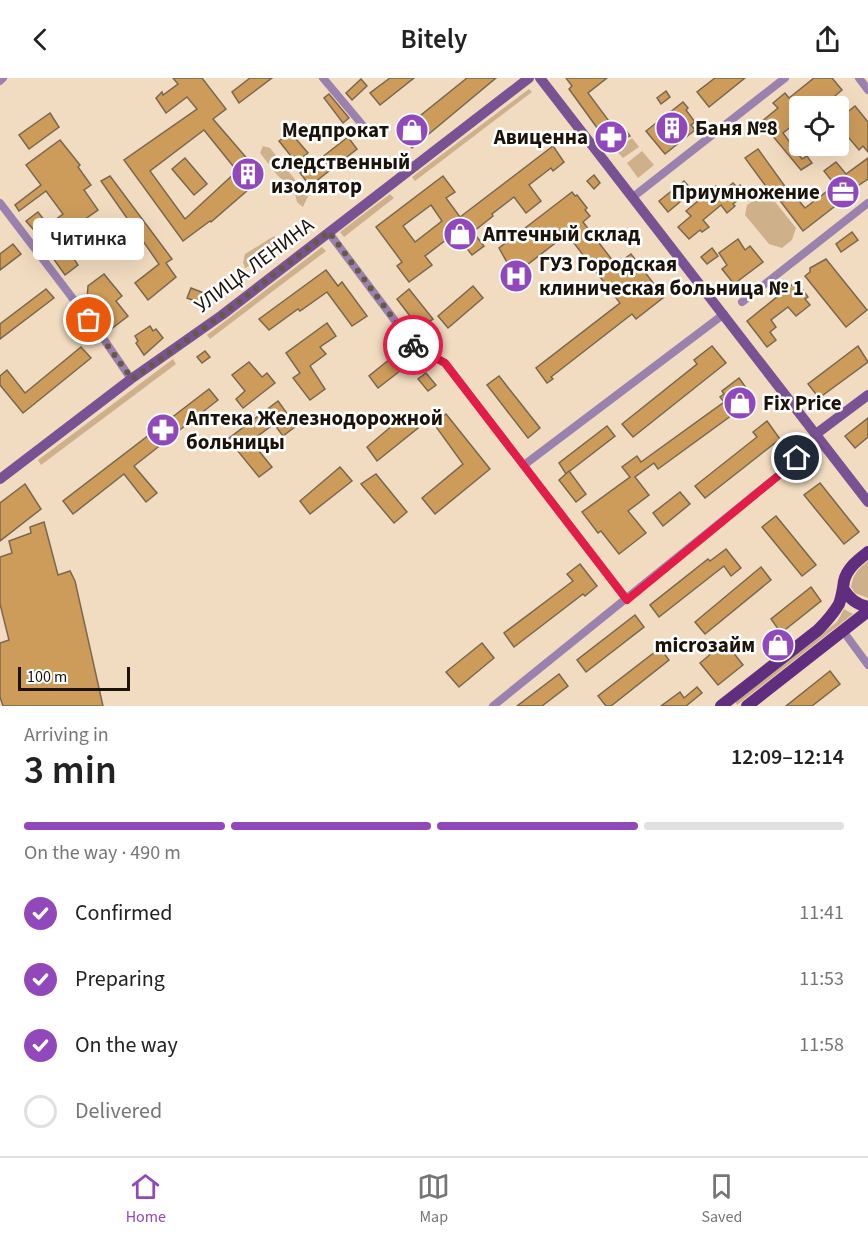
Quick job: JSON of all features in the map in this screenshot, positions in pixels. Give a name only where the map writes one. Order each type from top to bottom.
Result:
[{"type":"main road","name":"УЛИЦА ЛЕНИНА","points":[[0,479],[132,379],[222,315],[529,78]]},
{"type":"main road","points":[[540,78],[868,502]]},
{"type":"main road","points":[[816,434],[868,395]]},
{"type":"main road","points":[[721,706],[818,630],[831,617],[844,590],[844,579],[850,568],[868,552]]},
{"type":"main road","points":[[844,590],[858,604],[868,607]]},
{"type":"main road","points":[[747,706],[868,611]]},
{"type":"street","points":[[323,78],[365,128]]},
{"type":"street","points":[[633,197],[785,78]]},
{"type":"street","points":[[859,78],[868,90]]},
{"type":"street","points":[[0,203],[132,379]]},
{"type":"street","points":[[742,302],[868,203]]},
{"type":"street","points":[[329,232],[414,346],[445,363],[627,600]]},
{"type":"street","points":[[524,465],[724,314]]},
{"type":"street","points":[[493,706],[784,471],[809,445],[816,434]]},
{"type":"street","points":[[843,631],[868,665]]},
{"type":"shaded area","points":[[529,89],[532,92],[415,181],[412,177]]},
{"type":"shaded area","points":[[632,138],[639,147],[623,158],[616,150]]},
{"type":"shaded area","points":[[263,146],[270,148],[308,196],[303,207],[297,202],[295,194],[290,194],[287,184],[260,153]]},
{"type":"shaded area","points":[[642,151],[654,165],[638,178],[627,163]]},
{"type":"shaded area","points":[[390,194],[394,198],[344,237],[340,232]]},
{"type":"shaded area","points":[[763,194],[772,198],[796,228],[792,240],[782,248],[769,244],[745,215],[747,205]]},
{"type":"shaded area","points":[[274,236],[277,239],[269,253],[245,268],[243,262],[245,254]]},
{"type":"shaded area","points":[[322,247],[326,251],[210,339],[207,335]]},
{"type":"shaded area","points":[[173,359],[176,364],[41,465],[38,460]]},
{"type":"shaded area","points":[[868,561],[868,598],[855,593],[851,587],[856,572]]},
{"type":"shaded area","points":[[844,609],[853,614],[737,705],[735,701],[837,622]]},
{"type":"building","name":"следственный изолятор","points":[[173,78],[202,78],[226,109],[213,119],[263,177],[211,222],[183,241],[124,160],[197,109],[187,97],[166,113],[156,98],[162,92],[163,95],[178,84]],"holes":[[[204,130],[237,171],[185,219],[150,171]]]},
{"type":"building","points":[[250,78],[272,78],[239,103],[232,92]]},
{"type":"building","points":[[390,78],[414,78],[380,105],[370,93]]},
{"type":"building","points":[[467,78],[496,78],[412,148],[408,143],[405,145],[400,132]]},
{"type":"building","points":[[566,78],[607,78],[588,93],[614,128],[620,123],[630,136],[613,145],[605,134],[603,136],[569,89],[572,86]]},
{"type":"building","points":[[715,78],[745,78],[709,107],[697,92]]},
{"type":"building","points":[[814,78],[832,78],[842,90],[835,96],[792,96]]},
{"type":"building","points":[[361,79],[367,86],[352,100],[346,93]]},
{"type":"building","points":[[666,91],[670,97],[661,104],[657,98]]},
{"type":"building","points":[[785,93],[789,98],[789,128],[783,133],[789,141],[789,156],[761,122],[778,108],[773,103]]},
{"type":"building","points":[[329,94],[349,118],[343,123],[324,98]]},
{"type":"building","name":"Баня №8","points":[[683,102],[695,122],[691,125],[695,130],[665,154],[646,131]]},
{"type":"building","points":[[855,106],[868,122],[868,152],[863,146],[859,150],[849,138],[849,111]]},
{"type":"building","points":[[50,113],[59,127],[29,149],[19,135]]},
{"type":"building","points":[[290,132],[308,153],[304,156],[312,165],[348,137],[357,149],[310,186],[300,173],[303,171],[279,141]]},
{"type":"building","points":[[60,140],[80,165],[78,167],[91,185],[84,190],[98,210],[78,224],[77,221],[46,244],[26,221],[38,212],[48,225],[63,214],[46,191],[19,211],[15,205],[41,185],[26,165]]},
{"type":"building","points":[[553,146],[564,162],[553,171],[551,168],[529,185],[541,201],[526,213],[514,197],[473,232],[484,246],[472,255],[455,233],[425,256],[432,265],[409,282],[397,266],[402,262],[376,227],[443,176],[455,192],[446,198],[460,217]],"holes":[[[431,205],[442,221],[415,242],[403,226]]]},
{"type":"building","points":[[758,149],[789,192],[791,191],[805,208],[835,185],[824,171],[836,162],[846,174],[868,158],[868,179],[803,231],[778,198],[776,200],[745,158]]},
{"type":"building","points":[[789,156],[800,156],[802,159],[807,156],[812,163],[801,170]]},
{"type":"building","points":[[185,158],[207,184],[194,195],[172,169]]},
{"type":"building","points":[[594,175],[600,183],[594,189],[587,181]]},
{"type":"building","points":[[110,176],[172,259],[166,263],[176,277],[148,300],[135,283],[159,264],[101,181]]},
{"type":"building","points":[[684,181],[693,191],[668,212],[659,201]]},
{"type":"building","points":[[733,183],[737,187],[740,185],[747,193],[733,204],[735,206],[727,213],[721,205],[703,220],[709,227],[702,232],[700,230],[689,239],[678,227],[691,216],[686,211],[716,186],[722,192]]},
{"type":"building","points":[[572,192],[587,208],[585,210],[590,216],[583,222],[616,265],[631,254],[664,297],[636,319],[632,314],[551,377],[553,379],[547,383],[536,368],[620,303],[567,234],[514,275],[499,248]]},
{"type":"building","points":[[87,229],[95,241],[72,256],[78,265],[65,275],[50,254]]},
{"type":"building","points":[[852,232],[858,240],[841,252],[836,244]]},
{"type":"building","points":[[738,239],[745,250],[750,246],[763,262],[734,284],[722,269],[727,265],[719,253]]},
{"type":"building","points":[[13,244],[21,254],[0,270],[0,254]]},
{"type":"building","points":[[712,248],[718,256],[707,264],[701,257]]},
{"type":"building","points":[[826,259],[867,310],[846,327],[805,276],[810,272],[810,268]]},
{"type":"building","points":[[326,270],[338,286],[342,282],[367,316],[352,326],[327,292],[269,330],[259,319]]},
{"type":"building","points":[[104,274],[122,296],[116,301],[128,316],[110,330],[87,299],[88,286]]},
{"type":"building","points":[[793,284],[799,293],[803,290],[808,297],[805,299],[810,305],[796,316],[788,307],[771,320],[776,327],[770,332],[776,340],[767,347],[747,321]]},
{"type":"building","points":[[473,286],[483,298],[448,328],[438,316]]},
{"type":"building","points":[[191,288],[209,295],[205,305],[187,298]]},
{"type":"building","points":[[46,289],[54,298],[0,339],[0,324]]},
{"type":"building","points":[[409,289],[433,319],[420,329],[397,299]]},
{"type":"building","points":[[327,323],[336,336],[320,347],[326,354],[310,366],[325,389],[310,400],[293,378],[300,373],[286,353]]},
{"type":"building","points":[[150,326],[153,331],[156,329],[163,338],[144,355],[136,343],[138,341],[135,336]]},
{"type":"building","points":[[712,346],[726,363],[633,437],[622,424],[697,364],[694,360]]},
{"type":"building","points":[[858,346],[868,362],[819,398],[808,384]]},
{"type":"building","points":[[81,347],[91,358],[23,413],[0,385],[0,376],[7,370],[25,393]]},
{"type":"building","points":[[205,351],[210,357],[202,363],[197,357]]},
{"type":"building","points":[[390,359],[400,371],[378,388],[369,376]]},
{"type":"building","points":[[249,362],[262,377],[267,373],[275,383],[243,408],[236,399],[245,391],[232,375]]},
{"type":"building","points":[[426,373],[436,385],[428,391],[418,379]]},
{"type":"building","points":[[499,376],[540,428],[528,438],[487,385]]},
{"type":"building","points":[[739,378],[754,399],[658,469],[654,463],[635,477],[649,495],[628,511],[646,533],[619,554],[601,531],[598,533],[582,512],[630,477],[622,467],[637,456],[641,462],[724,402],[720,397],[724,394],[722,391]]},
{"type":"building","points":[[209,389],[218,400],[134,466],[157,493],[146,502],[124,474],[73,514],[63,501]]},
{"type":"building","points":[[278,401],[296,426],[283,436],[274,424],[251,441],[272,467],[259,477],[228,439]]},
{"type":"building","points":[[407,413],[418,428],[377,461],[367,447]]},
{"type":"building","points":[[446,414],[490,469],[435,514],[422,498],[463,464],[434,424]]},
{"type":"building","points":[[868,418],[868,437],[855,448],[845,436]]},
{"type":"building","points":[[767,421],[780,439],[705,498],[695,486],[757,437],[753,432]]},
{"type":"building","points":[[607,426],[615,436],[566,474],[559,463]]},
{"type":"building","points":[[340,467],[352,481],[310,514],[300,501]]},
{"type":"building","points":[[569,471],[586,494],[576,502],[559,480]]},
{"type":"building","points":[[376,474],[407,512],[394,523],[361,484]]},
{"type":"building","points":[[820,483],[859,532],[844,544],[804,495]]},
{"type":"building","points":[[25,484],[41,509],[0,541],[0,503]]},
{"type":"building","points":[[680,492],[690,504],[663,526],[653,513]]},
{"type":"building","points":[[776,516],[816,565],[802,576],[762,527]]},
{"type":"building","points":[[44,522],[58,575],[70,571],[75,581],[103,706],[3,706],[0,697],[0,643],[9,640],[0,604],[0,557],[12,553],[9,541],[31,533],[30,527]]},
{"type":"building","points":[[726,549],[741,568],[731,576],[724,566],[659,617],[650,605],[708,559],[710,561]]},
{"type":"building","points":[[580,564],[597,586],[585,596],[583,594],[514,647],[504,633],[573,581],[567,574]]},
{"type":"building","points":[[761,567],[771,580],[705,634],[695,622]]},
{"type":"building","points":[[811,587],[821,601],[781,633],[771,619]]},
{"type":"building","points":[[635,615],[644,627],[586,672],[577,660]]},
{"type":"building","points":[[725,642],[743,665],[718,685],[700,663]]},
{"type":"building","points":[[482,643],[494,658],[459,687],[446,672]]},
{"type":"building","points":[[660,648],[669,660],[611,706],[606,706],[598,696]]},
{"type":"building","points":[[830,671],[840,684],[812,706],[786,706]]},
{"type":"building","points":[[559,674],[568,686],[542,706],[517,706]]},
{"type":"building","points":[[697,687],[702,693],[686,706],[661,706],[680,692],[684,698]]},
{"type":"way so far","points":[[89,320],[132,379],[222,315],[329,232],[413,345]]},
{"type":"place","name":"Баня №8","points":[[672,128]]},
{"type":"place","name":"Медпрокат","points":[[412,130]]},
{"type":"place","name":"Авиценна","points":[[611,137]]},
{"type":"place","name":"следственный изолятор","points":[[248,174]]},
{"type":"place","name":"Приумножение","points":[[843,192]]},
{"type":"place","name":"Аптечный склад","points":[[460,234]]},
{"type":"place","name":"ГУЗ Городская клиническая больница № 1","points":[[516,276]]},
{"type":"place","name":"Читинка","points":[[89,320]]},
{"type":"place","name":"Fix Price","points":[[740,403]]},
{"type":"place","name":"Аптека Железнодорожной больницы","points":[[163,430]]},
{"type":"place","name":"microзайм","points":[[778,645]]},
{"type":"route","points":[[413,345],[445,363],[627,600],[797,458]]}]
